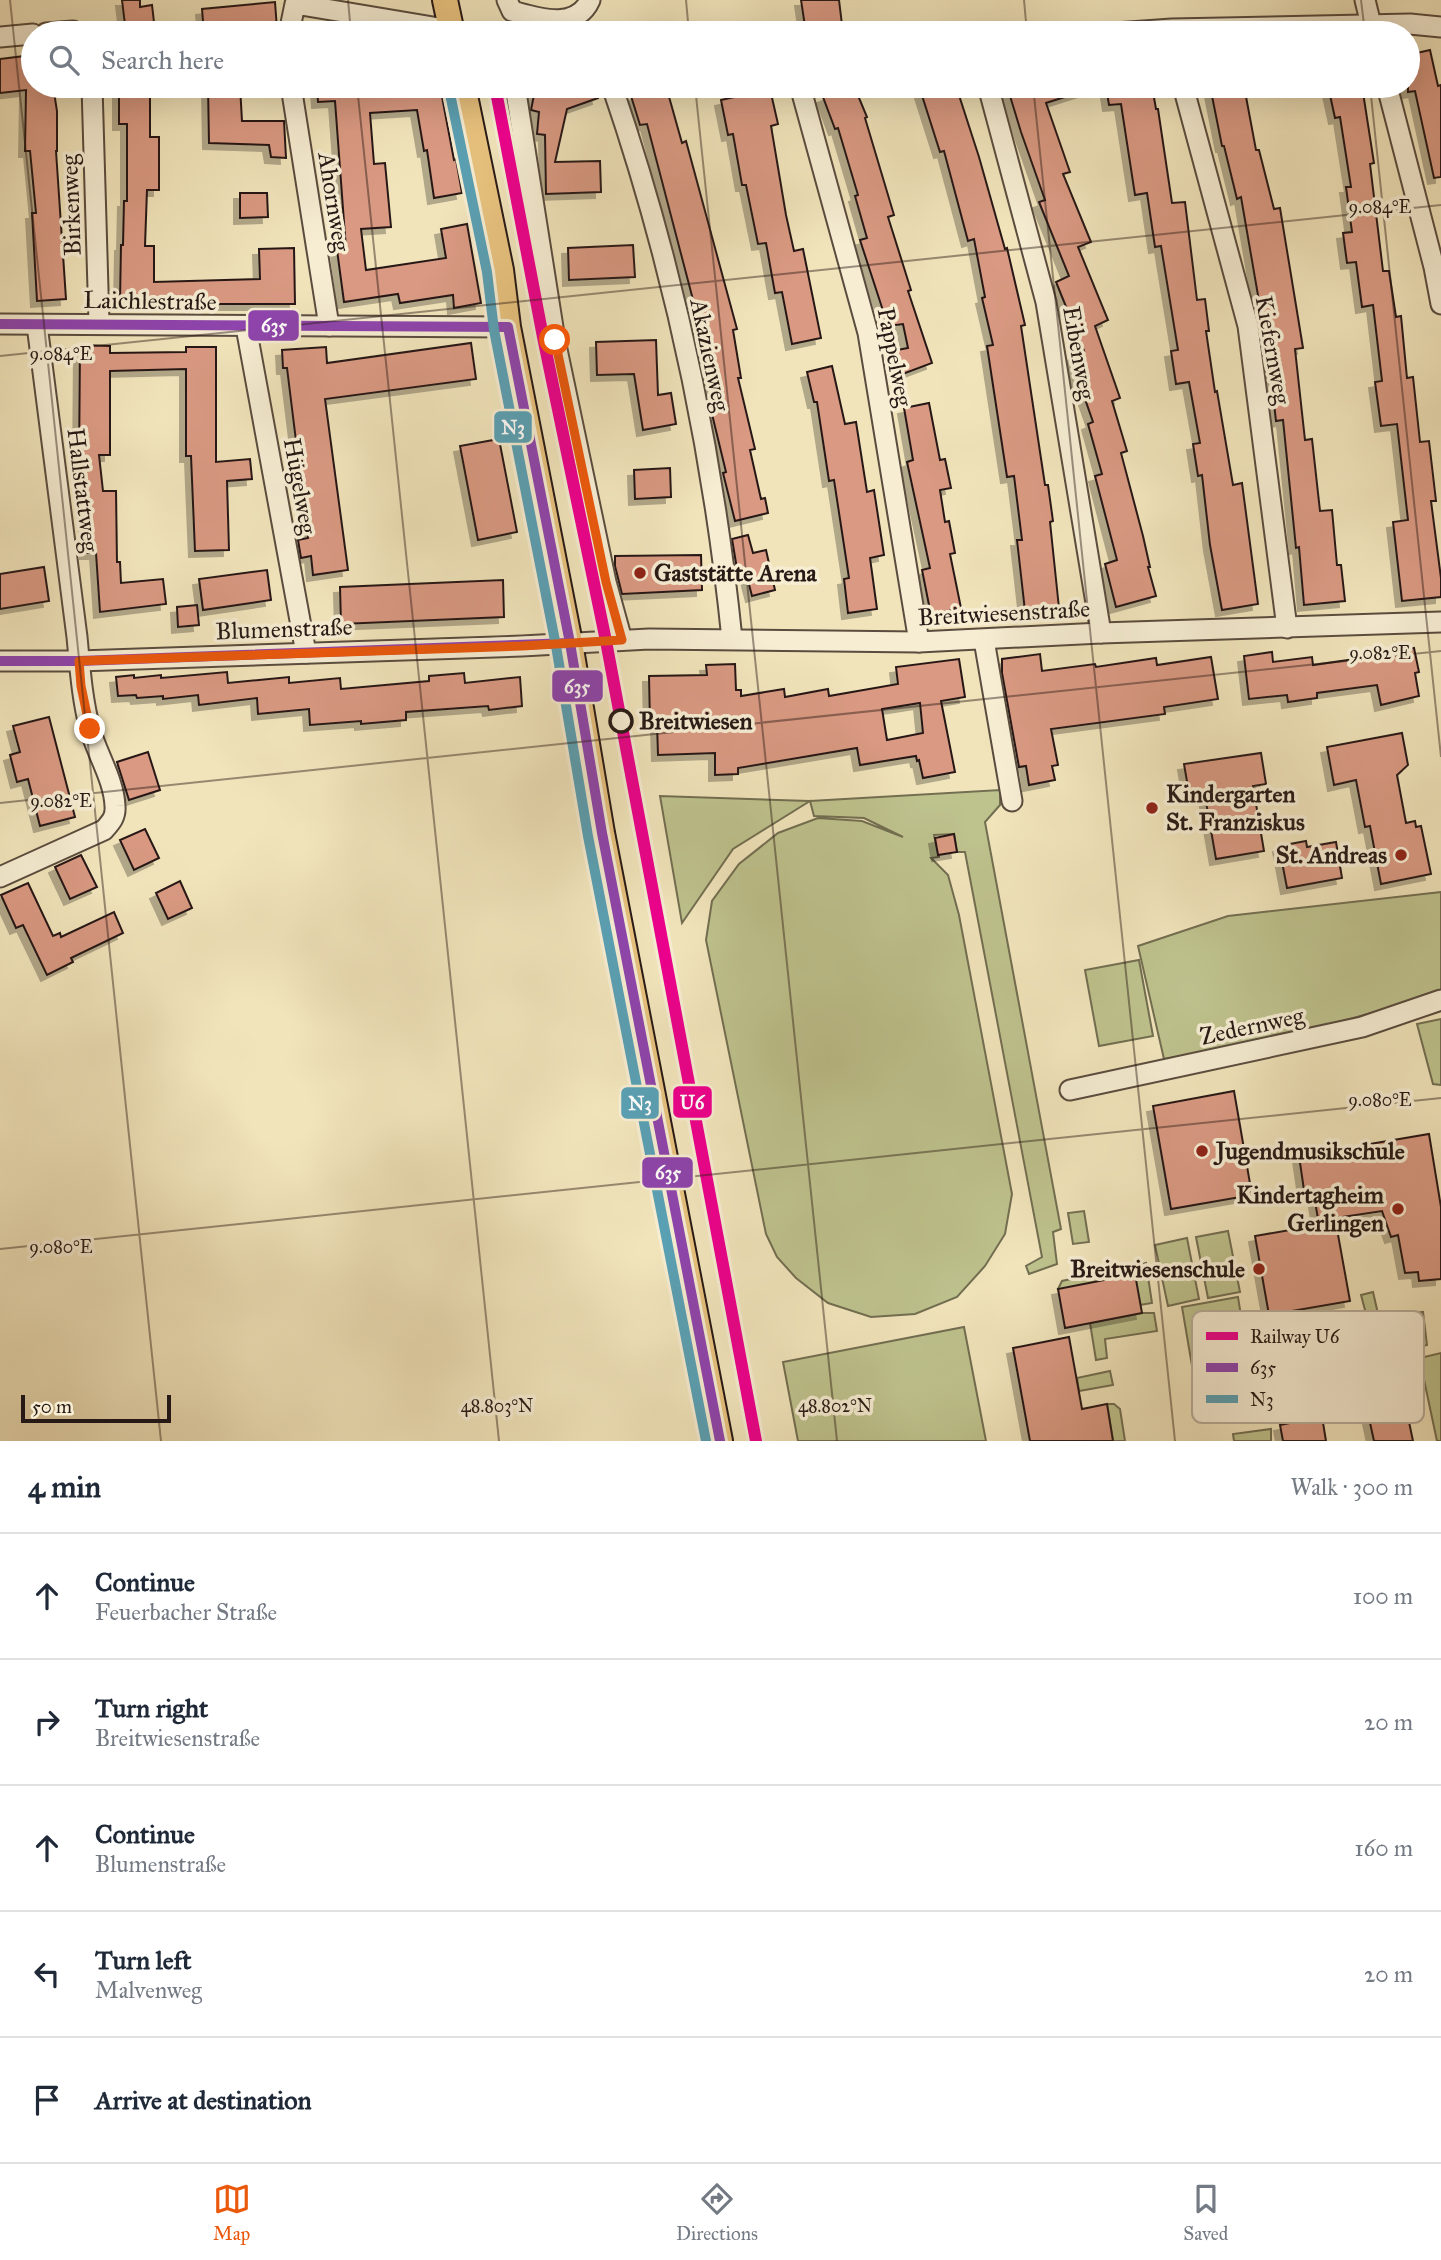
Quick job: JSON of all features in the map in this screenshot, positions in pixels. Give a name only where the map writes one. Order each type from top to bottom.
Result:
[{"type":"main road","points":[[445,0],[450,21]]},
{"type":"main road","points":[[465,98],[501,271],[605,846],[720,1441]]},
{"type":"street","points":[[507,0],[512,11],[538,18],[566,20],[581,14],[590,0]]},
{"type":"street","points":[[1365,0],[1371,21]]},
{"type":"street","points":[[291,21],[295,4],[390,21]]},
{"type":"street","points":[[1420,25],[1441,27]]},
{"type":"street","points":[[0,37],[21,35]]},
{"type":"street","name":"Birkenweg","points":[[92,98],[99,323]]},
{"type":"street","name":"Ahornweg","points":[[293,98],[329,326]]},
{"type":"street","points":[[517,98],[555,340],[606,582],[622,640]]},
{"type":"street","name":"Akazienweg","points":[[616,98],[633,145],[665,263],[693,391],[724,562],[732,639]]},
{"type":"street","name":"Pappelweg","points":[[803,98],[868,333],[919,642]]},
{"type":"street","name":"Eibenweg","points":[[991,98],[1046,302],[1101,633]]},
{"type":"street","name":"Kiefernweg","points":[[1186,98],[1248,326],[1287,628]]},
{"type":"street","points":[[1390,98],[1441,304]]},
{"type":"street","name":"Laichlestraße","points":[[0,324],[509,327]]},
{"type":"street","name":"Hallstattweg","points":[[0,877],[104,830],[113,820],[115,808],[113,793],[90,729],[81,686],[37,325]]},
{"type":"street","name":"Hügelweg","points":[[246,327],[306,653]]},
{"type":"street","name":"Breitwiesenstraße","points":[[570,643],[732,639],[919,642],[1441,622]]},
{"type":"street","points":[[984,640],[1012,801]]},
{"type":"street","name":"Blumenstraße","points":[[0,661],[79,661],[570,643]]},
{"type":"street","name":"Zedernweg","points":[[1070,1090],[1362,1027],[1441,1000]]},
{"type":"green space","points":[[1000,790],[1000,805],[985,822],[1061,1229],[1053,1232],[1057,1264],[1029,1274],[1026,1266],[1042,1257],[965,852],[957,852],[954,834],[934,835],[939,857],[931,858],[948,875],[959,915],[1012,1194],[1005,1234],[985,1266],[957,1297],[915,1314],[871,1317],[828,1303],[796,1278],[777,1257],[766,1234],[706,940],[712,901],[739,864],[778,833],[818,818],[862,821],[903,837],[864,818],[814,816],[810,801]]},
{"type":"green space","points":[[660,796],[810,801],[733,849],[682,923]]},
{"type":"green space","points":[[1441,892],[1441,990],[1339,1022],[1164,1059],[1138,946],[1228,916]]},
{"type":"green space","points":[[1139,960],[1153,1036],[1099,1046],[1085,970]]},
{"type":"green space","points":[[1441,1019],[1441,1085],[1433,1084],[1417,1024]]},
{"type":"green space","points":[[1084,1211],[1089,1242],[1073,1244],[1068,1213]]},
{"type":"green space","points":[[1228,1231],[1240,1292],[1208,1298],[1196,1237]]},
{"type":"green space","points":[[1187,1238],[1199,1299],[1168,1306],[1155,1245]]},
{"type":"green space","points":[[1146,1263],[1152,1303],[1140,1305],[1058,1289],[1062,1281]]},
{"type":"green space","points":[[1373,1292],[1377,1311],[1365,1311],[1361,1295]]},
{"type":"green space","points":[[1238,1297],[1240,1311],[1192,1311],[1192,1366],[1182,1307]]},
{"type":"green space","points":[[1154,1313],[1157,1331],[1105,1339],[1107,1358],[1096,1360],[1090,1323]]},
{"type":"green space","points":[[1424,1320],[1427,1345],[1424,1346]]},
{"type":"green space","points":[[964,1327],[986,1441],[798,1441],[783,1362]]},
{"type":"green space","points":[[1441,1353],[1441,1441],[1437,1441],[1424,1380],[1424,1357]]},
{"type":"green space","points":[[1110,1371],[1113,1385],[1079,1391],[1077,1378]]},
{"type":"green space","points":[[1107,1404],[1114,1404],[1120,1409],[1125,1441],[1113,1441]]},
{"type":"green space","points":[[1271,1429],[1271,1441],[1234,1441],[1233,1434]]},
{"type":"building","points":[[122,0],[140,0],[140,7],[152,5],[154,21],[125,21]]},
{"type":"building","points":[[801,0],[839,0],[842,21],[804,21]]},
{"type":"building","points":[[275,2],[276,21],[203,21],[202,9]]},
{"type":"building","points":[[1430,50],[1438,86],[1441,85],[1441,177],[1434,178],[1417,98],[1420,98],[1420,52]]},
{"type":"building","points":[[21,56],[21,91],[0,93],[0,59]]},
{"type":"building","points":[[26,98],[55,98],[66,299],[37,301],[32,213],[36,213],[30,151],[25,151]]},
{"type":"building","points":[[119,98],[150,98],[150,137],[159,137],[159,190],[147,190],[145,246],[154,246],[154,282],[260,279],[259,249],[294,248],[295,304],[211,304],[211,299],[120,300],[124,201],[127,201],[127,124],[119,124]]},
{"type":"building","points":[[208,98],[241,98],[242,121],[284,121],[286,158],[271,157],[269,145],[209,143]]},
{"type":"building","points":[[318,98],[442,98],[462,193],[434,198],[427,150],[424,151],[417,110],[370,113],[374,164],[385,163],[391,227],[361,229],[366,270],[446,258],[441,229],[467,224],[481,303],[454,308],[453,295],[400,303],[398,294],[344,302],[337,250],[346,249],[335,101],[318,102]]},
{"type":"building","points":[[533,98],[598,98],[567,109],[555,162],[600,161],[601,192],[546,194],[545,135],[537,134],[539,112],[531,110]]},
{"type":"building","points":[[632,98],[669,98],[682,143],[686,141],[737,329],[733,330],[741,378],[738,378],[755,449],[750,450],[761,499],[765,498],[768,513],[735,521],[711,410],[716,408],[703,338],[647,124],[640,125]]},
{"type":"building","points":[[772,98],[778,124],[771,126],[786,215],[794,251],[803,249],[821,338],[792,344],[782,292],[775,293],[766,243],[758,244],[746,185],[742,185],[733,134],[728,135],[721,100]]},
{"type":"building","points":[[823,98],[859,98],[867,117],[865,118],[894,215],[888,217],[911,290],[908,291],[932,363],[900,375],[892,351],[908,348],[903,324],[888,326],[860,240],[867,238],[855,196],[858,195],[838,128],[835,129]]},
{"type":"building","points":[[923,98],[960,98],[1005,249],[1007,248],[1025,325],[1021,326],[1053,521],[1050,522],[1059,608],[1025,611],[1017,540],[1022,540],[1014,476],[1007,477],[987,346],[993,345],[982,298],[985,297],[974,239],[968,241],[944,151],[940,152]]},
{"type":"building","points":[[1011,98],[1062,98],[1046,103],[1070,172],[1063,174],[1091,242],[1078,247],[1108,320],[1095,326],[1120,398],[1112,401],[1127,451],[1121,453],[1156,596],[1116,607],[1105,564],[1117,560],[1095,476],[1102,474],[1088,424],[1093,422],[1070,356],[1084,351],[1056,282],[1069,276],[1039,202],[1045,200]]},
{"type":"building","points":[[1108,98],[1154,98],[1158,109],[1172,203],[1185,202],[1197,300],[1205,299],[1209,331],[1206,331],[1215,392],[1217,391],[1233,485],[1242,483],[1258,604],[1222,610],[1210,545],[1202,475],[1198,476],[1193,444],[1200,443],[1189,382],[1176,384],[1171,351],[1178,350],[1161,246],[1155,247],[1147,193],[1135,195],[1121,104],[1109,105]]},
{"type":"building","points":[[1212,98],[1246,98],[1256,150],[1259,150],[1274,209],[1280,208],[1303,348],[1295,349],[1305,440],[1312,439],[1320,511],[1332,510],[1337,565],[1341,565],[1345,601],[1304,605],[1283,420],[1276,421],[1269,359],[1241,197],[1237,199]]},
{"type":"building","points":[[1331,98],[1364,98],[1374,163],[1370,164],[1383,271],[1389,271],[1396,317],[1401,316],[1407,378],[1413,377],[1420,442],[1429,441],[1436,501],[1431,501],[1441,597],[1402,601],[1393,522],[1408,520],[1397,424],[1381,426],[1375,382],[1382,381],[1373,305],[1362,307],[1356,262],[1347,263],[1343,233],[1352,232],[1346,187],[1351,187],[1340,117],[1335,118]]},
{"type":"building","points":[[240,193],[267,193],[268,217],[240,218]]},
{"type":"building","points":[[633,245],[635,277],[569,280],[568,248]]},
{"type":"building","points":[[656,340],[658,395],[671,393],[676,424],[643,430],[634,374],[597,375],[596,342]]},
{"type":"building","points":[[471,343],[476,379],[325,399],[348,570],[313,575],[311,556],[301,558],[298,540],[308,538],[287,368],[283,368],[282,350],[326,347],[327,363]]},
{"type":"building","points":[[80,345],[110,346],[110,353],[186,352],[186,347],[216,347],[216,462],[250,459],[252,479],[227,481],[229,550],[195,551],[191,456],[186,456],[186,369],[110,371],[110,455],[99,455],[103,491],[116,491],[117,562],[120,562],[121,583],[163,579],[166,604],[100,612],[96,553],[86,553],[84,483],[81,484],[79,465]]},
{"type":"building","points":[[832,366],[845,424],[856,422],[867,492],[874,490],[884,555],[870,558],[877,609],[848,613],[844,579],[849,578],[834,480],[829,481],[817,402],[814,402],[807,372]]},
{"type":"building","points":[[929,403],[940,460],[945,459],[951,488],[940,490],[945,522],[949,521],[955,553],[950,554],[961,608],[931,615],[922,570],[930,568],[907,462],[913,460],[904,408]]},
{"type":"building","points":[[499,439],[517,532],[478,540],[460,446]]},
{"type":"building","points":[[670,468],[671,497],[635,499],[634,470]]},
{"type":"building","points":[[748,535],[753,553],[766,550],[775,590],[752,596],[746,573],[738,575],[732,539]]},
{"type":"building","points":[[701,555],[702,590],[622,594],[615,556]]},
{"type":"building","points":[[44,567],[49,601],[0,609],[0,574]]},
{"type":"building","points":[[267,570],[271,600],[203,610],[199,579]]},
{"type":"building","points":[[503,580],[504,617],[341,624],[340,587]]},
{"type":"building","points":[[197,605],[199,625],[178,627],[177,607]]},
{"type":"building","points":[[1414,648],[1419,672],[1415,673],[1419,696],[1381,705],[1377,685],[1317,693],[1317,698],[1288,702],[1287,695],[1249,699],[1244,656],[1272,652],[1273,662],[1312,657],[1313,665]]},
{"type":"building","points":[[1040,654],[1042,671],[1095,664],[1096,667],[1156,658],[1157,665],[1211,657],[1218,699],[1164,707],[1165,714],[1051,729],[1058,765],[1052,766],[1055,780],[1029,785],[1026,766],[1019,767],[1002,673],[1002,659]]},
{"type":"building","points":[[959,659],[965,697],[941,701],[955,772],[923,778],[916,756],[860,765],[857,748],[738,768],[738,774],[715,775],[715,753],[658,755],[657,724],[650,724],[649,676],[707,675],[706,665],[735,664],[736,690],[741,690],[741,696],[784,689],[785,697],[828,689],[829,696],[898,684],[896,667]],"holes":[[[920,703],[923,733],[887,740],[882,709]]]},
{"type":"building","points":[[227,672],[228,683],[289,677],[289,683],[340,678],[341,689],[429,681],[429,676],[464,673],[465,683],[520,677],[522,706],[489,710],[488,706],[406,712],[406,720],[310,725],[309,709],[258,714],[257,698],[199,705],[198,695],[163,699],[163,696],[118,696],[116,677],[161,675],[161,678]]},
{"type":"building","points":[[49,717],[75,817],[40,826],[28,779],[17,782],[10,755],[20,752],[13,726]]},
{"type":"building","points":[[1402,733],[1408,765],[1397,775],[1406,823],[1415,821],[1416,827],[1421,826],[1431,874],[1381,884],[1370,826],[1365,827],[1356,780],[1334,785],[1327,747]]},
{"type":"building","points":[[148,752],[160,790],[129,800],[117,762]]},
{"type":"building","points":[[1261,753],[1266,784],[1253,786],[1264,851],[1216,859],[1205,796],[1190,799],[1184,764]]},
{"type":"building","points":[[145,829],[159,858],[134,870],[120,840]]},
{"type":"building","points":[[954,834],[957,852],[938,855],[935,838]]},
{"type":"building","points":[[1306,841],[1307,847],[1336,842],[1342,878],[1287,888],[1279,846]]},
{"type":"building","points":[[81,855],[97,887],[70,899],[55,867]]},
{"type":"building","points":[[180,881],[192,908],[168,919],[156,893]]},
{"type":"building","points":[[28,883],[53,936],[60,933],[61,937],[114,912],[123,933],[71,958],[73,962],[47,975],[23,925],[16,928],[1,895]]},
{"type":"building","name":"Jugendmusikschule","points":[[1234,1091],[1252,1195],[1171,1209],[1153,1106]]},
{"type":"building","name":"Kindertagheim Gerlingen","points":[[1429,1134],[1441,1207],[1441,1279],[1419,1281],[1418,1272],[1405,1273],[1398,1235],[1391,1237],[1382,1211],[1335,1218],[1350,1301],[1292,1311],[1268,1311],[1255,1236],[1319,1225],[1313,1189],[1304,1190],[1299,1156]]},
{"type":"building","points":[[1135,1274],[1142,1313],[1065,1328],[1058,1289]]},
{"type":"building","points":[[1069,1337],[1082,1409],[1107,1404],[1113,1441],[1030,1441],[1013,1348]]},
{"type":"building","points":[[1323,1423],[1326,1441],[1283,1441],[1280,1425]]},
{"type":"building","points":[[1370,1423],[1409,1423],[1413,1441],[1374,1441]]},
{"type":"rail line","name":"U6","points":[[497,98],[606,641],[756,1441]]},
{"type":"transit line","name":"N3","points":[[451,98],[487,272],[494,330],[556,646],[588,836],[706,1441]]},
{"type":"transit line","name":"635","points":[[0,324],[508,327],[570,643],[602,833],[720,1441]]},
{"type":"transit line","name":"635","points":[[0,661],[79,661],[570,643]]},
{"type":"place","name":"Gaststätte Arena","points":[[640,573]]},
{"type":"place","name":"Breitwiesen","points":[[621,721]]},
{"type":"place","name":"Kindergarten St. Franziskus","points":[[1152,808]]},
{"type":"place","name":"St. Andreas","points":[[1401,855]]},
{"type":"place","name":"Jugendmusikschule","points":[[1202,1151]]},
{"type":"place","name":"Kindertagheim Gerlingen","points":[[1398,1209]]},
{"type":"place","name":"Breitwiesenschule","points":[[1259,1269]]},
{"type":"route","points":[[90,729],[79,661],[522,646],[622,640],[606,582],[555,340]]}]
